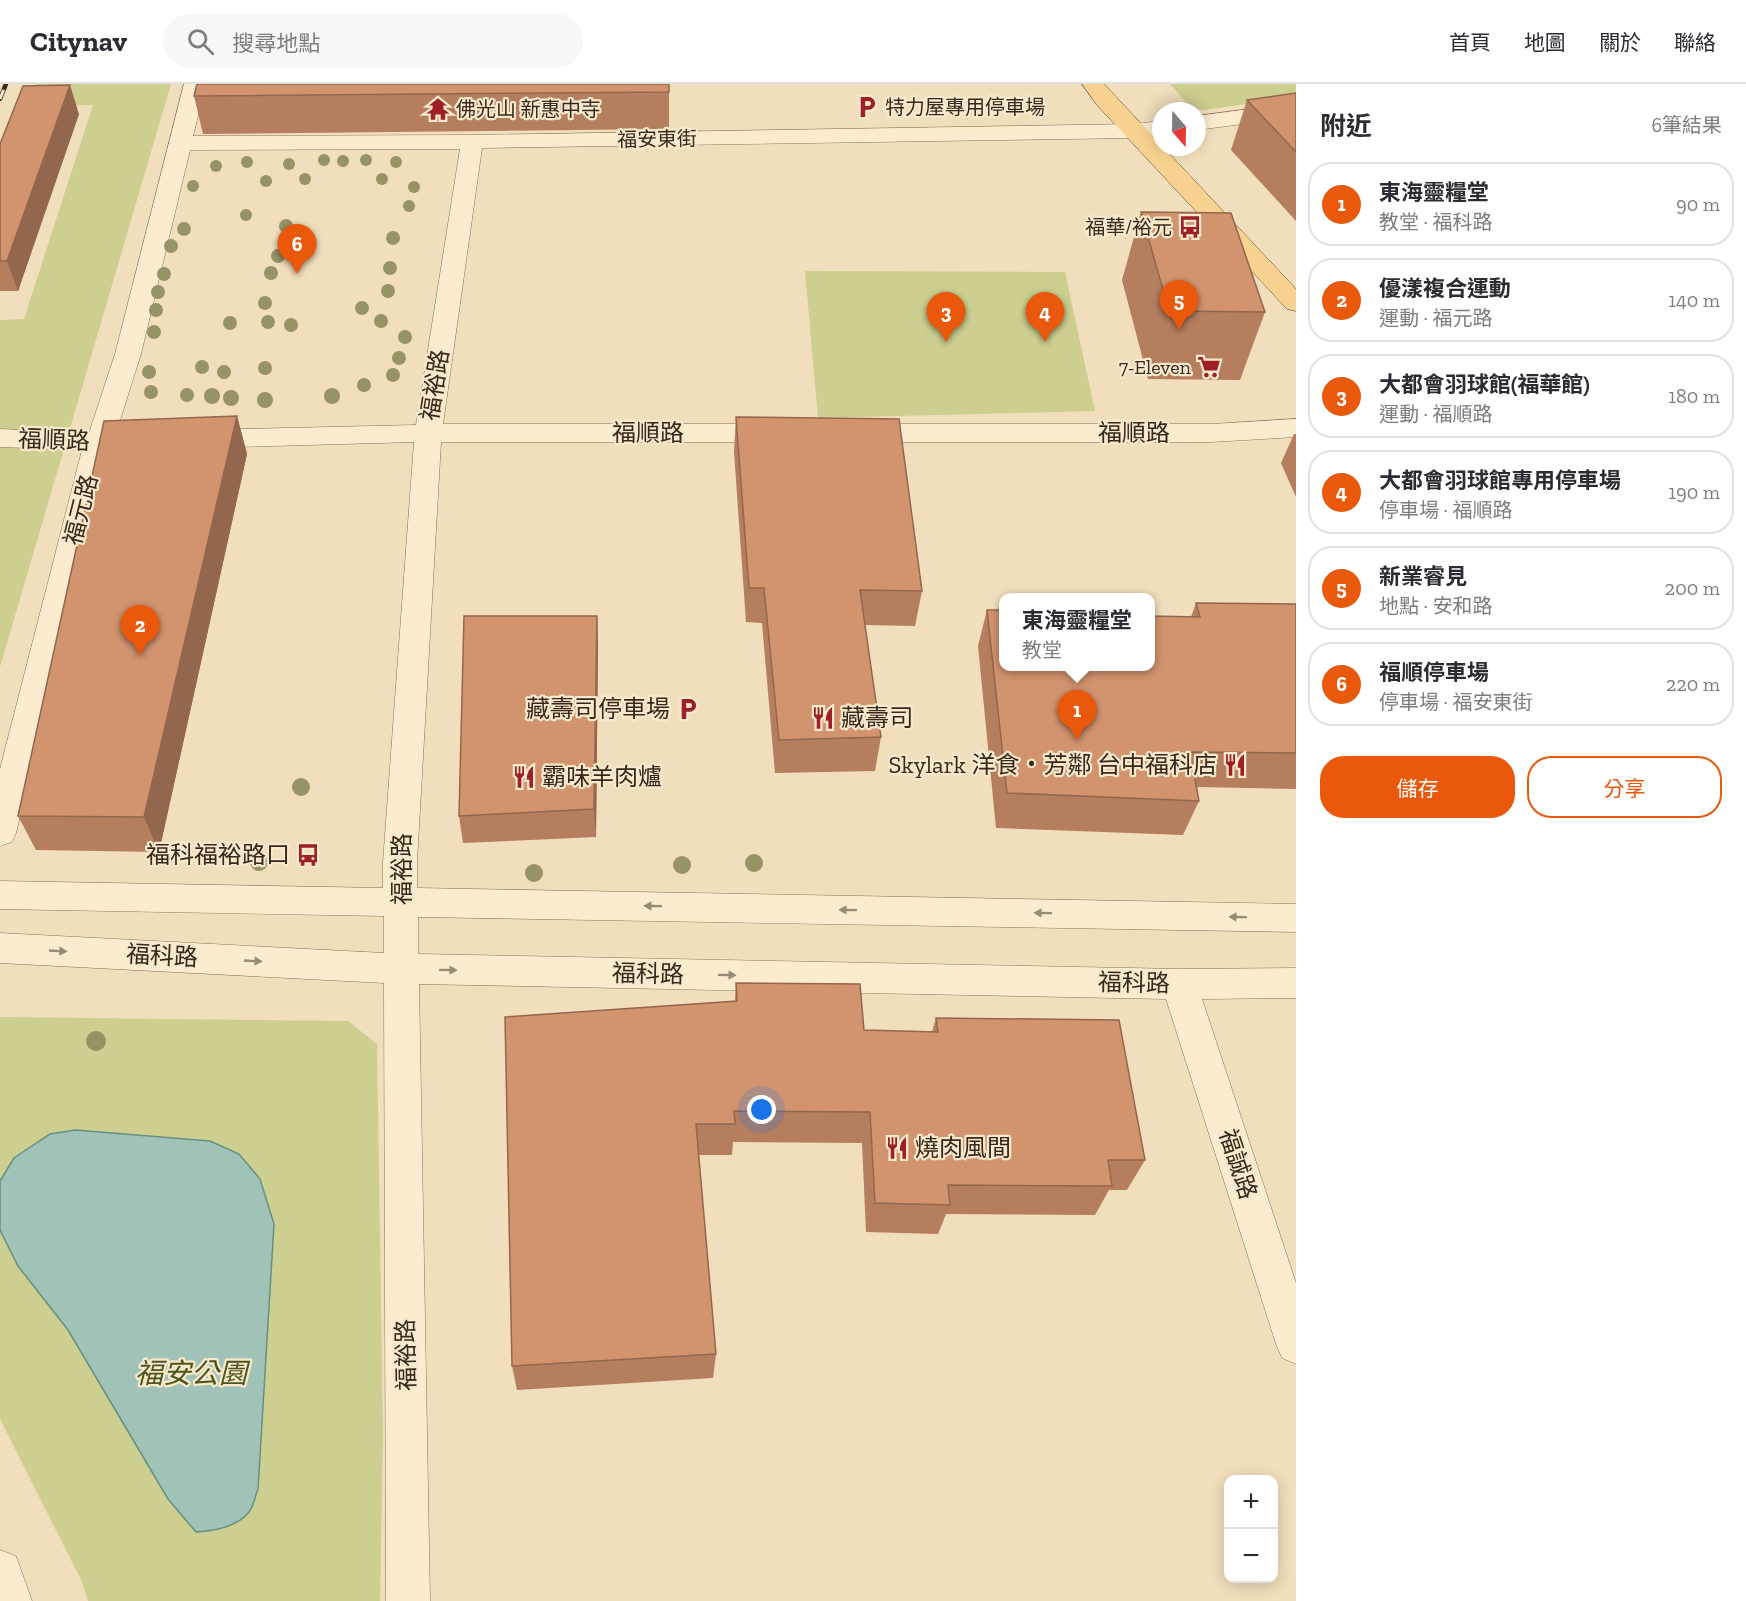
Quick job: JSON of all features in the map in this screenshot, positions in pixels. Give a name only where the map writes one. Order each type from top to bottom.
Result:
[{"type":"main road","points":[[1093,84],[1296,304]]},
{"type":"street","name":"福元路","points":[[0,833],[98,442],[128,354],[195,84]]},
{"type":"street","points":[[1206,122],[1296,110]]},
{"type":"street","name":"福安東街","points":[[181,142],[472,142],[1152,129]]},
{"type":"street","name":"福裕路","points":[[408,1601],[400,862],[428,433],[472,142]]},
{"type":"street","name":"福順路","points":[[0,438],[98,442],[428,433],[1211,433],[1296,428]]},
{"type":"street","points":[[0,895],[1296,918]]},
{"type":"street","name":"福科路","points":[[0,948],[402,969],[1179,984],[1296,983]]},
{"type":"street","name":"福誠路","points":[[1179,984],[1296,1344]]},
{"type":"street","points":[[0,1572],[10,1601]]},
{"type":"green space","points":[[36,84],[171,84],[0,667],[0,320],[24,319],[93,105],[28,106]]},
{"type":"green space","points":[[1170,84],[1296,84],[1296,97],[1206,110],[1206,102],[1186,102]]},
{"type":"green space","points":[[805,271],[1065,272],[1095,411],[818,418]]},
{"type":"green space","name":"福安公園","points":[[0,1017],[348,1021],[377,1044],[383,1434],[380,1601],[88,1601],[82,1582],[0,1419]]},
{"type":"water","points":[[75,1130],[210,1141],[239,1154],[260,1179],[274,1224],[258,1489],[249,1512],[232,1525],[196,1532],[168,1499],[68,1330],[18,1266],[0,1230],[0,1181],[14,1158],[50,1134]]},
{"type":"building","points":[[197,84],[669,84],[669,92],[194,96]]},
{"type":"building","points":[[70,85],[7,261],[0,261],[0,144],[23,86]]},
{"type":"building","points":[[1296,93],[1296,152],[1247,100]]},
{"type":"building","points":[[1141,212],[1231,213],[1265,312],[1169,311]]},
{"type":"building","points":[[237,416],[144,817],[18,816],[104,421]]},
{"type":"building","points":[[736,417],[899,419],[922,591],[860,590],[881,737],[779,740],[764,588],[749,588]]},
{"type":"building","points":[[1196,603],[1296,604],[1296,753],[1190,752],[1199,801],[1007,793],[987,610],[999,610],[999,671],[1155,671],[1155,616],[1200,617]]},
{"type":"building","points":[[464,616],[597,616],[594,809],[459,816]]},
{"type":"building","points":[[736,983],[860,984],[864,1030],[938,1032],[936,1018],[1119,1020],[1145,1160],[1108,1160],[1112,1186],[948,1185],[950,1205],[875,1203],[870,1112],[734,1111],[735,1124],[696,1124],[716,1354],[512,1366],[505,1017],[737,1001]]},
{"type":"railway","points":[[0,99],[6,84]]},
{"type":"place","name":"特力屋專用停車場","points":[[867,107]]},
{"type":"place","name":"佛光山 新惠中寺","points":[[438,109]]},
{"type":"place","name":"福華/裕元","points":[[1190,227]]},
{"type":"place","name":"福順停車場","points":[[297,274]]},
{"type":"place","name":"新業睿見","points":[[1179,330]]},
{"type":"place","name":"大都會羽球館(福華館)","points":[[946,342]]},
{"type":"place","name":"大都會羽球館專用停車場","points":[[1045,342]]},
{"type":"place","name":"7-Eleven","points":[[1209,367]]},
{"type":"place","name":"優漾複合運動","points":[[140,655]]},
{"type":"place","name":"藏壽司停車場","points":[[688,709]]},
{"type":"place","name":"藏壽司","points":[[823,718]]},
{"type":"place","name":"東海靈糧堂","points":[[1077,740]]},
{"type":"place","name":"Skylark 洋食‧芳鄰 台中福科店","points":[[1235,765]]},
{"type":"place","name":"霸味羊肉爐","points":[[524,777]]},
{"type":"place","name":"福科福裕路口","points":[[308,855]]},
{"type":"place","name":"燒肉風間","points":[[897,1148]]}]
